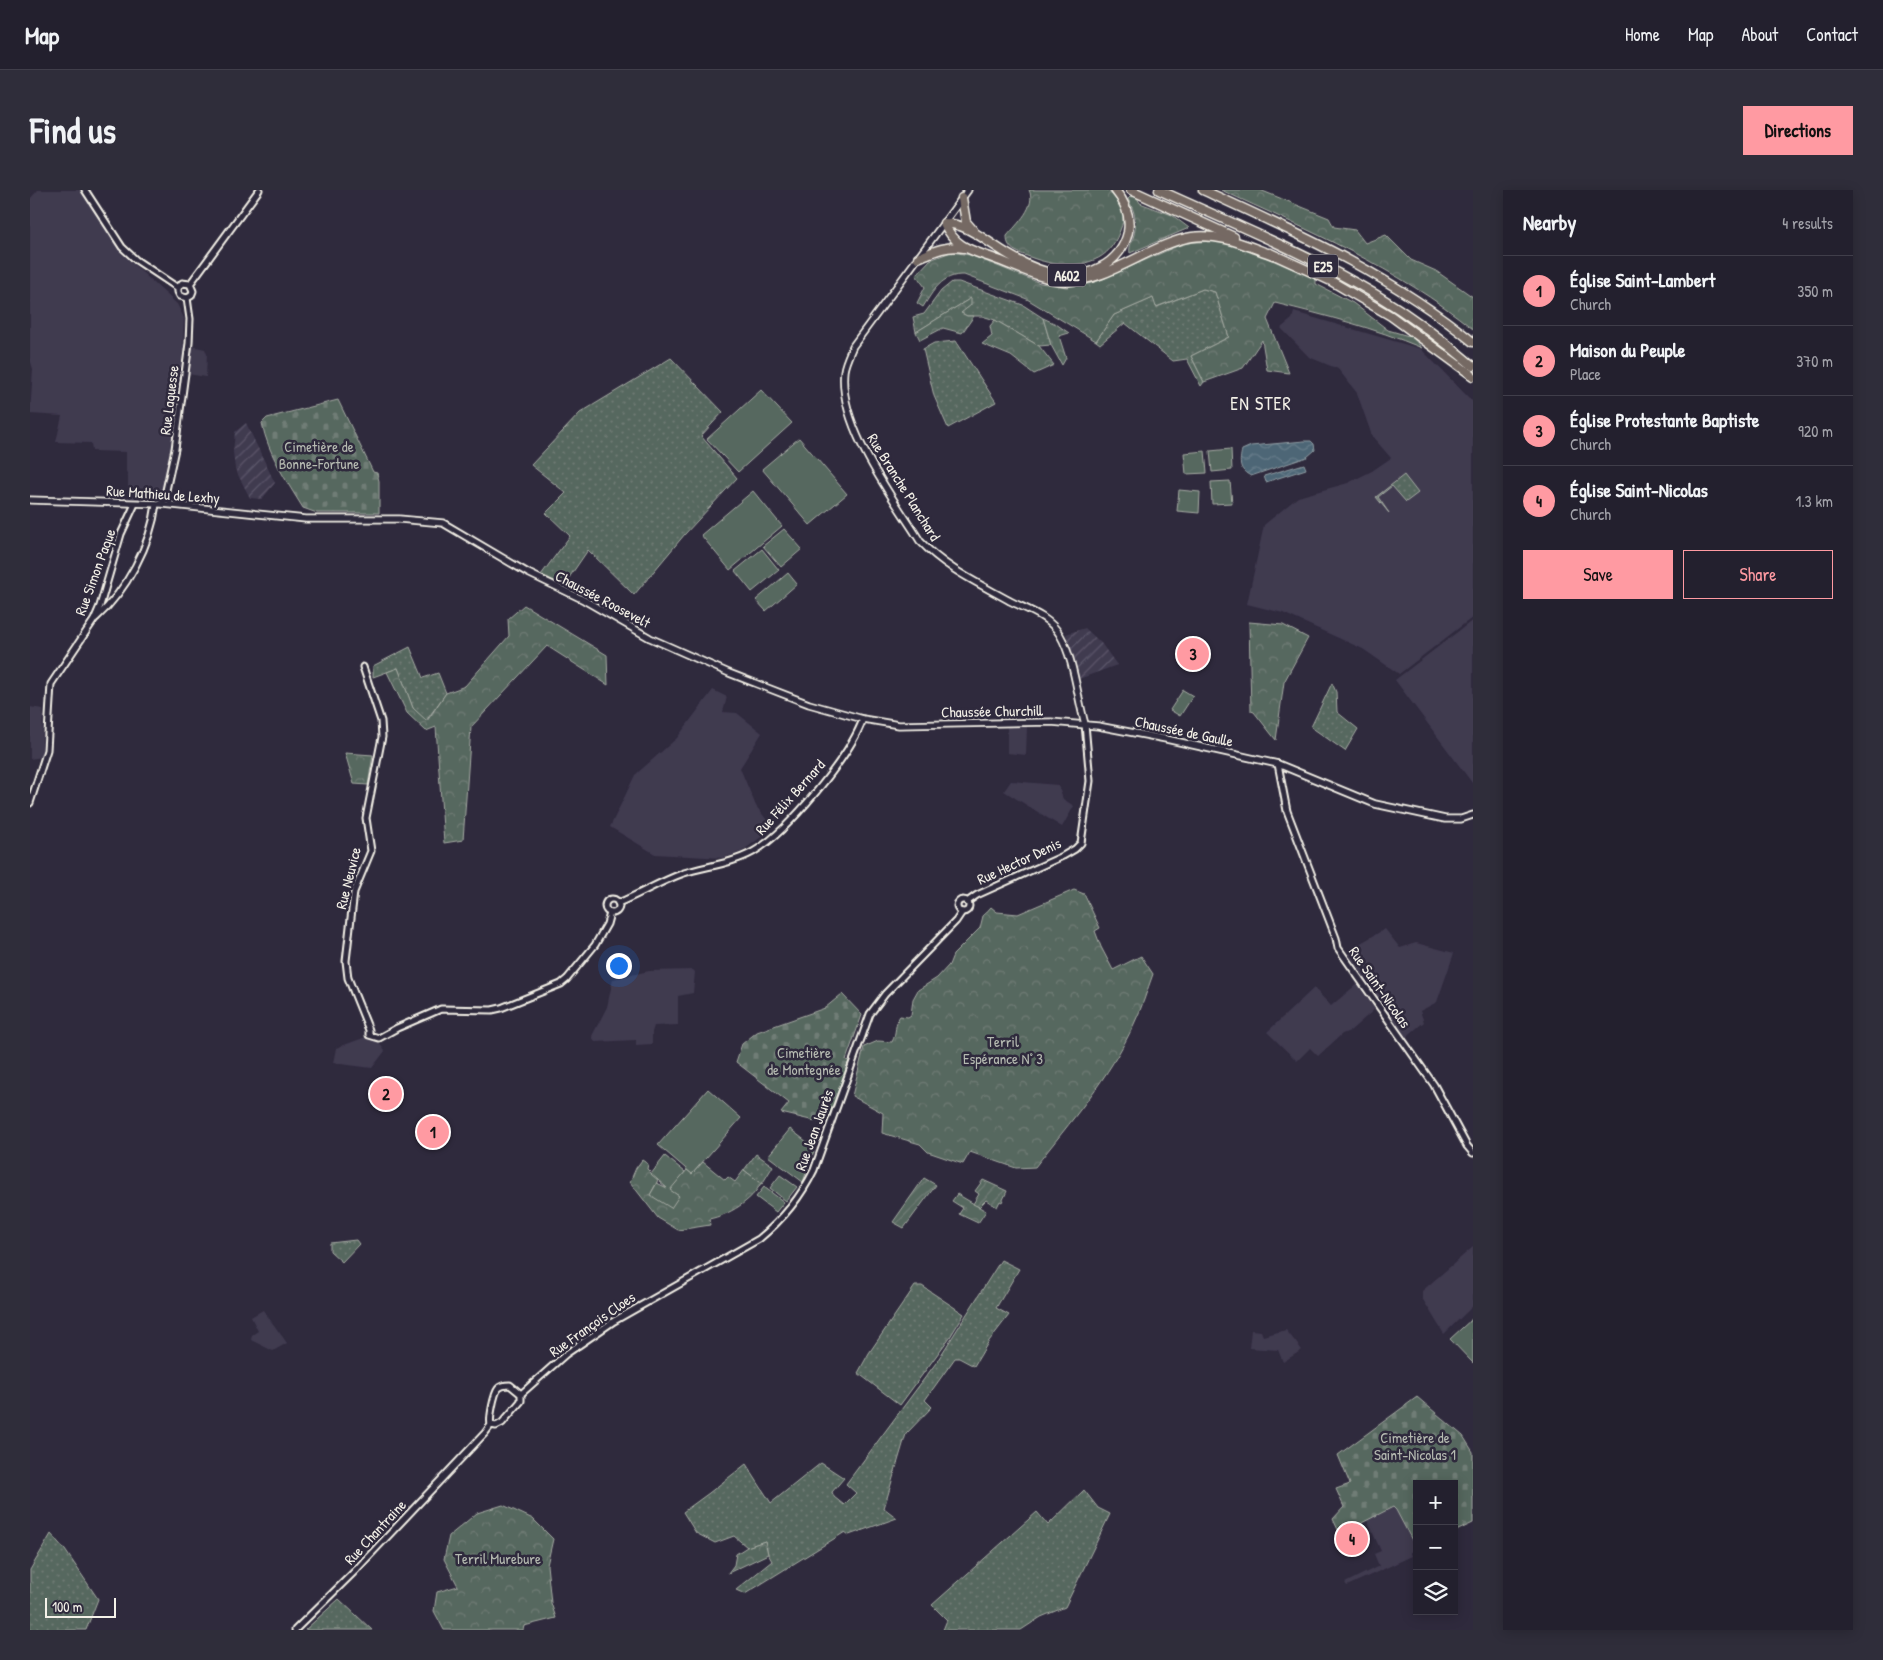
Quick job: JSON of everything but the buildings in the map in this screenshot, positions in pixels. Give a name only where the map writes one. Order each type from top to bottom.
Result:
[{"type":"highway","name":"A602","points":[[944,223],[957,224],[974,231],[1012,257],[1045,272],[1072,275],[1096,270],[1106,265],[1123,247],[1128,232],[1129,217],[1124,202],[1115,190]]},
{"type":"highway","points":[[1131,190],[1273,255]]},
{"type":"highway","name":"E25","points":[[1159,190],[1317,263],[1367,290],[1424,326],[1473,366]]},
{"type":"highway","name":"E25","points":[[1203,190],[1321,245],[1375,274],[1429,308],[1473,342]]},
{"type":"highway","points":[[962,198],[966,222],[974,231]]},
{"type":"highway","name":"A602","points":[[944,223],[951,237],[969,249],[1042,276],[1066,281],[1086,279],[1162,246],[1192,238],[1222,238],[1240,242],[1322,278],[1391,316],[1447,356],[1473,380]]},
{"type":"highway","name":"A602","points":[[918,258],[948,247],[969,249]]},
{"type":"highway","points":[[1447,356],[1473,376]]},
{"type":"main road","points":[[918,258],[968,190]]},
{"type":"main road","name":"Rue Branche Planchard","points":[[918,258],[853,346],[844,369],[849,414],[860,445],[920,542],[936,558],[1018,605],[1036,612],[1059,634],[1066,648],[1085,724]]},
{"type":"main road","name":"Rue Mathieu de Lexhy","points":[[30,500],[163,504],[295,518]]},
{"type":"main road","name":"Chaussée Roosevelt","points":[[295,518],[399,519],[443,523],[528,573],[584,600],[650,638],[799,700],[863,719],[900,725]]},
{"type":"main road","name":"Chaussée Churchill","points":[[900,725],[1052,722],[1085,724]]},
{"type":"main road","name":"Chaussée de Gaulle","points":[[1085,724],[1159,737],[1278,764],[1375,804],[1445,819],[1461,819],[1473,815]]},
{"type":"street","points":[[85,190],[122,247],[136,260],[178,288],[180,296],[187,298],[191,296],[193,291],[190,284]]},
{"type":"street","points":[[190,284],[259,190]]},
{"type":"street","points":[[178,288],[182,284],[190,284]]},
{"type":"street","name":"Rue Laguesse","points":[[163,504],[175,449],[189,343],[190,319],[187,298]]},
{"type":"street","name":"Rue Simon Paque","points":[[30,803],[47,750],[51,684],[94,620],[100,606],[121,534],[135,504]]},
{"type":"street","points":[[94,620],[118,594],[135,568],[142,553],[156,504]]},
{"type":"street","name":"Rue Neuvice","points":[[363,667],[381,721],[382,737],[366,818],[371,851],[354,892],[346,961],[348,978],[369,1030],[369,1035],[379,1038],[441,1009],[492,1010],[561,984],[595,945],[607,924],[610,913]]},
{"type":"street","name":"Rue Félix Bernard","points":[[618,902],[684,873],[735,860],[752,853],[775,836],[826,778],[858,734],[863,719]]},
{"type":"street","name":"Rue Hector Denis","points":[[968,902],[977,895],[1077,848],[1081,842],[1090,781],[1085,724]]},
{"type":"street","name":"Rue Saint-Nicolas","points":[[1278,764],[1287,811],[1307,859],[1338,948],[1434,1085],[1467,1146],[1473,1153]]},
{"type":"street","points":[[611,900],[618,902],[618,910],[610,913],[605,907],[606,902],[611,900]]},
{"type":"street","points":[[962,900],[968,902],[968,909],[962,912],[958,908],[958,903],[962,900]]},
{"type":"street","name":"Rue Jean Jaurès","points":[[683,1282],[759,1239],[778,1224],[806,1186],[814,1170],[870,1014],[885,994],[956,921],[962,912]]},
{"type":"street","name":"Rue François Cloes","points":[[491,1425],[496,1426],[502,1423],[521,1401],[521,1394],[566,1354],[614,1320],[683,1282]]},
{"type":"street","points":[[491,1425],[489,1420],[498,1389],[504,1385],[510,1385],[521,1394]]},
{"type":"street","name":"Rue Chantraine","points":[[295,1630],[353,1573],[491,1425]]},
{"type":"shaded area","points":[[38,190],[81,190],[121,253],[177,304],[184,318],[183,344],[205,349],[207,354],[206,377],[182,373],[169,463],[160,499],[128,500],[126,452],[92,451],[91,443],[56,442],[62,416],[30,414],[33,369],[30,359],[30,199]]},
{"type":"shaded area","points":[[1294,312],[1421,349],[1473,402],[1473,617],[1399,674],[1363,649],[1283,613],[1247,604],[1264,525],[1298,497],[1348,483],[1372,471],[1391,458],[1372,436],[1357,393],[1338,369],[1309,357],[1281,328],[1292,319]]},
{"type":"shaded area","points":[[246,423],[275,483],[262,499],[250,498],[235,469],[233,452],[235,432]]},
{"type":"shaded area","points":[[1473,620],[1473,784],[1395,680]]},
{"type":"shaded area","points":[[1085,628],[1101,643],[1117,665],[1079,679],[1066,634]]},
{"type":"shaded area","points":[[713,690],[727,697],[723,712],[737,713],[762,733],[740,768],[756,806],[773,828],[741,852],[723,858],[655,854],[610,827],[635,775],[677,738]]},
{"type":"shaded area","points":[[30,707],[43,709],[42,757],[30,759]]},
{"type":"shaded area","points":[[1007,726],[1027,727],[1026,755],[1007,753]]},
{"type":"shaded area","points":[[1011,781],[1058,785],[1063,799],[1074,806],[1062,827],[1004,791]]},
{"type":"shaded area","points":[[1385,929],[1400,948],[1416,943],[1454,953],[1437,1002],[1420,1011],[1424,1022],[1405,1038],[1347,951]]},
{"type":"shaded area","points":[[693,970],[695,972],[693,993],[678,996],[678,1025],[654,1026],[652,1044],[636,1045],[636,1040],[595,1042],[592,1036],[607,1007],[613,979],[649,971]]},
{"type":"shaded area","points":[[1357,984],[1375,1009],[1350,1031],[1342,1034],[1318,1056],[1310,1048],[1297,1061],[1267,1032],[1314,988],[1331,1006]]},
{"type":"shaded area","points":[[366,1037],[376,1039],[385,1051],[372,1068],[333,1063],[336,1048]]},
{"type":"shaded area","points":[[1473,1247],[1473,1306],[1444,1334],[1422,1298],[1422,1291]]},
{"type":"shaded area","points":[[263,1310],[287,1343],[273,1351],[251,1340],[252,1335],[258,1331],[251,1317]]},
{"type":"shaded area","points":[[1251,1330],[1261,1331],[1263,1336],[1286,1330],[1302,1350],[1283,1362],[1278,1350],[1249,1348]]},
{"type":"shaded area","points":[[1393,1507],[1413,1545],[1413,1552],[1410,1552],[1412,1556],[1347,1586],[1345,1583],[1379,1566],[1374,1554],[1381,1551],[1367,1520]]},
{"type":"green space","points":[[1029,190],[1107,190],[1120,205],[1123,214],[1122,226],[1115,242],[1099,258],[1086,263],[1069,265],[1035,259],[1011,248],[1007,241],[1007,236],[1028,208],[1031,196]]},
{"type":"green space","points":[[1221,190],[1260,190],[1329,218],[1334,227],[1355,230],[1365,243],[1386,235],[1411,260],[1436,271],[1473,297],[1473,329],[1414,287],[1383,269],[1319,235]]},
{"type":"green space","points":[[1131,196],[1136,196],[1140,203],[1172,215],[1189,228],[1130,253],[1135,233],[1134,213],[1128,199]]},
{"type":"green space","points":[[1213,241],[1242,247],[1316,279],[1316,284],[1353,303],[1388,330],[1412,337],[1422,348],[1367,328],[1275,303],[1267,319],[1289,373],[1267,370],[1262,340],[1243,368],[1204,382],[1191,356],[1229,337],[1215,292],[1203,289],[1156,307],[1153,298],[1114,315],[1096,341],[1027,299],[964,275],[956,275],[944,280],[923,307],[917,303],[925,287],[916,275],[930,260],[951,252],[970,255],[1040,283],[1067,287],[1098,281],[1184,243]]},
{"type":"green space","points":[[952,282],[959,282],[1023,305],[1043,318],[1051,345],[1039,346],[995,320],[982,316],[967,316],[961,313],[971,298],[916,332],[913,317],[924,314],[941,291]]},
{"type":"green space","points":[[1203,289],[1215,292],[1229,337],[1191,356],[1204,382],[1201,386],[1187,359],[1173,361],[1125,323],[1100,344],[1096,341],[1114,315],[1153,298],[1157,307]]},
{"type":"green space","points":[[971,298],[971,305],[961,313],[967,316],[974,316],[962,333],[943,328],[920,340],[916,332]]},
{"type":"green space","points":[[1043,318],[1069,333],[1059,336],[1066,358],[1062,365],[1051,345]]},
{"type":"green space","points":[[995,320],[1039,346],[1054,365],[1034,374],[1011,356],[982,344],[992,336],[990,326]]},
{"type":"green space","points":[[956,341],[996,402],[948,428],[934,396],[923,349],[934,343]]},
{"type":"green space","points":[[671,358],[723,412],[701,436],[737,478],[685,534],[634,595],[588,550],[564,585],[541,575],[570,536],[546,513],[566,493],[531,465],[580,413]]},
{"type":"green space","points":[[761,390],[792,423],[738,472],[707,439]]},
{"type":"green space","name":"Cimetière de Bonne-Fortune","points":[[338,400],[373,472],[377,473],[379,481],[379,513],[317,513],[303,508],[269,446],[262,423],[267,418]]},
{"type":"green space","points":[[799,438],[847,494],[810,525],[762,469]]},
{"type":"green space","points":[[1231,449],[1232,470],[1212,472],[1210,451]]},
{"type":"green space","points":[[1205,451],[1207,473],[1186,474],[1184,453]]},
{"type":"green space","points":[[1404,475],[1418,493],[1406,502],[1392,486],[1378,497],[1389,513],[1376,497]]},
{"type":"green space","points":[[1230,481],[1232,503],[1212,504],[1211,482]]},
{"type":"green space","points":[[1179,490],[1200,492],[1199,513],[1177,511]]},
{"type":"green space","points":[[753,491],[782,526],[730,570],[701,535]]},
{"type":"green space","points":[[784,529],[802,549],[781,567],[763,546]]},
{"type":"green space","points":[[762,549],[779,570],[752,592],[735,571]]},
{"type":"green space","points":[[788,573],[797,584],[766,611],[756,600]]},
{"type":"green space","points":[[524,605],[607,655],[608,685],[547,646],[471,727],[463,840],[444,843],[436,727],[426,731],[407,713],[387,672],[398,668],[413,708],[427,721],[446,693],[465,686],[509,636],[508,619]]},
{"type":"green space","points":[[1249,622],[1283,625],[1308,638],[1284,682],[1276,740],[1254,712],[1251,711]]},
{"type":"green space","points":[[410,647],[423,678],[438,673],[446,693],[426,721],[413,708],[398,668],[373,677],[373,666]]},
{"type":"green space","points":[[1332,683],[1336,692],[1337,712],[1358,729],[1345,751],[1311,727]]},
{"type":"green space","points":[[1183,690],[1193,696],[1180,716],[1170,710]]},
{"type":"green space","points":[[345,753],[373,755],[368,785],[354,784]]},
{"type":"green space","name":"Terril Espérance N° 3","points":[[1074,890],[1084,894],[1100,928],[1095,931],[1101,947],[1113,970],[1141,956],[1153,974],[1140,1012],[1124,1044],[1089,1099],[1035,1167],[1016,1168],[970,1152],[963,1164],[928,1152],[920,1144],[882,1133],[883,1113],[852,1096],[864,1047],[878,1041],[892,1042],[900,1016],[908,1017],[911,1015],[913,999],[918,990],[937,978],[949,965],[953,955],[980,928],[983,916],[991,907],[997,912],[1018,914]]},
{"type":"green space","name":"Cimetière de Montegnée","points":[[842,994],[862,1015],[846,1060],[849,1061],[827,1121],[823,1123],[781,1113],[789,1103],[736,1062],[742,1044],[757,1032],[825,1008]]},
{"type":"green space","points":[[708,1089],[741,1118],[692,1174],[658,1145]]},
{"type":"green space","points":[[790,1129],[815,1148],[803,1182],[768,1156]]},
{"type":"green space","points":[[756,1154],[773,1166],[762,1184],[744,1170]]},
{"type":"green space","points":[[665,1156],[685,1172],[670,1190],[679,1196],[671,1208],[650,1195],[657,1183],[667,1188],[651,1174]]},
{"type":"green space","points":[[642,1160],[648,1164],[647,1169],[658,1180],[650,1195],[679,1196],[669,1190],[687,1170],[692,1174],[703,1162],[725,1180],[728,1177],[735,1182],[744,1170],[761,1183],[752,1196],[732,1211],[709,1219],[710,1225],[678,1230],[658,1218],[630,1182]]},
{"type":"green space","points":[[780,1175],[797,1187],[786,1201],[770,1188]]},
{"type":"green space","points":[[924,1178],[936,1185],[904,1228],[893,1222]]},
{"type":"green space","points":[[983,1180],[1007,1191],[1002,1202],[1000,1201],[997,1207],[986,1200],[979,1207],[973,1204],[979,1194],[975,1191]]},
{"type":"green space","points":[[764,1187],[784,1202],[776,1212],[756,1197]]},
{"type":"green space","points":[[957,1194],[986,1211],[978,1223],[959,1214],[963,1208],[952,1201]]},
{"type":"green space","points":[[356,1240],[359,1244],[342,1262],[330,1251],[330,1243]]},
{"type":"green space","points":[[1001,1260],[1019,1269],[996,1308],[1009,1315],[989,1341],[974,1366],[959,1358],[955,1358],[925,1400],[932,1407],[906,1434],[884,1508],[897,1518],[849,1535],[845,1532],[745,1594],[736,1590],[772,1561],[765,1541],[747,1547],[734,1536],[715,1543],[696,1533],[683,1512],[746,1464],[771,1503],[821,1463],[844,1478],[832,1492],[834,1497],[844,1505],[856,1493],[846,1484],[936,1363]]},
{"type":"green space","points":[[915,1286],[922,1286],[964,1314],[950,1337],[900,1405],[858,1373],[869,1353]]},
{"type":"green space","points":[[1473,1318],[1473,1363],[1450,1339]]},
{"type":"green space","name":"Cimetière de Saint-Nicolas 1","points":[[1417,1397],[1463,1436],[1473,1452],[1473,1523],[1458,1530],[1458,1480],[1413,1480],[1413,1542],[1393,1507],[1340,1534],[1333,1519],[1344,1507],[1336,1489],[1350,1484],[1338,1455]]},
{"type":"green space","points":[[1084,1490],[1098,1508],[1110,1514],[1065,1607],[1041,1617],[1021,1630],[943,1630],[947,1620],[932,1605],[1037,1512],[1048,1525]]},
{"type":"green space","name":"Terril Murebure","points":[[503,1505],[533,1519],[553,1539],[547,1565],[551,1603],[556,1618],[524,1626],[523,1630],[444,1630],[434,1611],[437,1592],[458,1586],[444,1559],[449,1536],[477,1513]]},
{"type":"green space","points":[[51,1534],[65,1550],[98,1599],[86,1630],[30,1630],[30,1570]]},
{"type":"green space","points":[[765,1541],[768,1554],[728,1573],[734,1565],[736,1554],[747,1547]]},
{"type":"green space","points":[[339,1599],[372,1630],[305,1630]]},
{"type":"water","points":[[1311,441],[1314,444],[1315,450],[1307,457],[1251,476],[1242,469],[1240,459],[1242,450],[1251,446]]},
{"type":"water","points":[[1304,464],[1306,469],[1266,482],[1264,476]]},
{"type":"place","name":"Église Protestante Baptiste","points":[[1193,654]]},
{"type":"place","name":"Maison du Peuple","points":[[386,1094]]},
{"type":"place","name":"Église Saint-Lambert","points":[[433,1132]]},
{"type":"place","name":"Église Saint-Nicolas","points":[[1352,1539]]},
{"type":"district","name":"EN STER","points":[[1261,403]]}]
